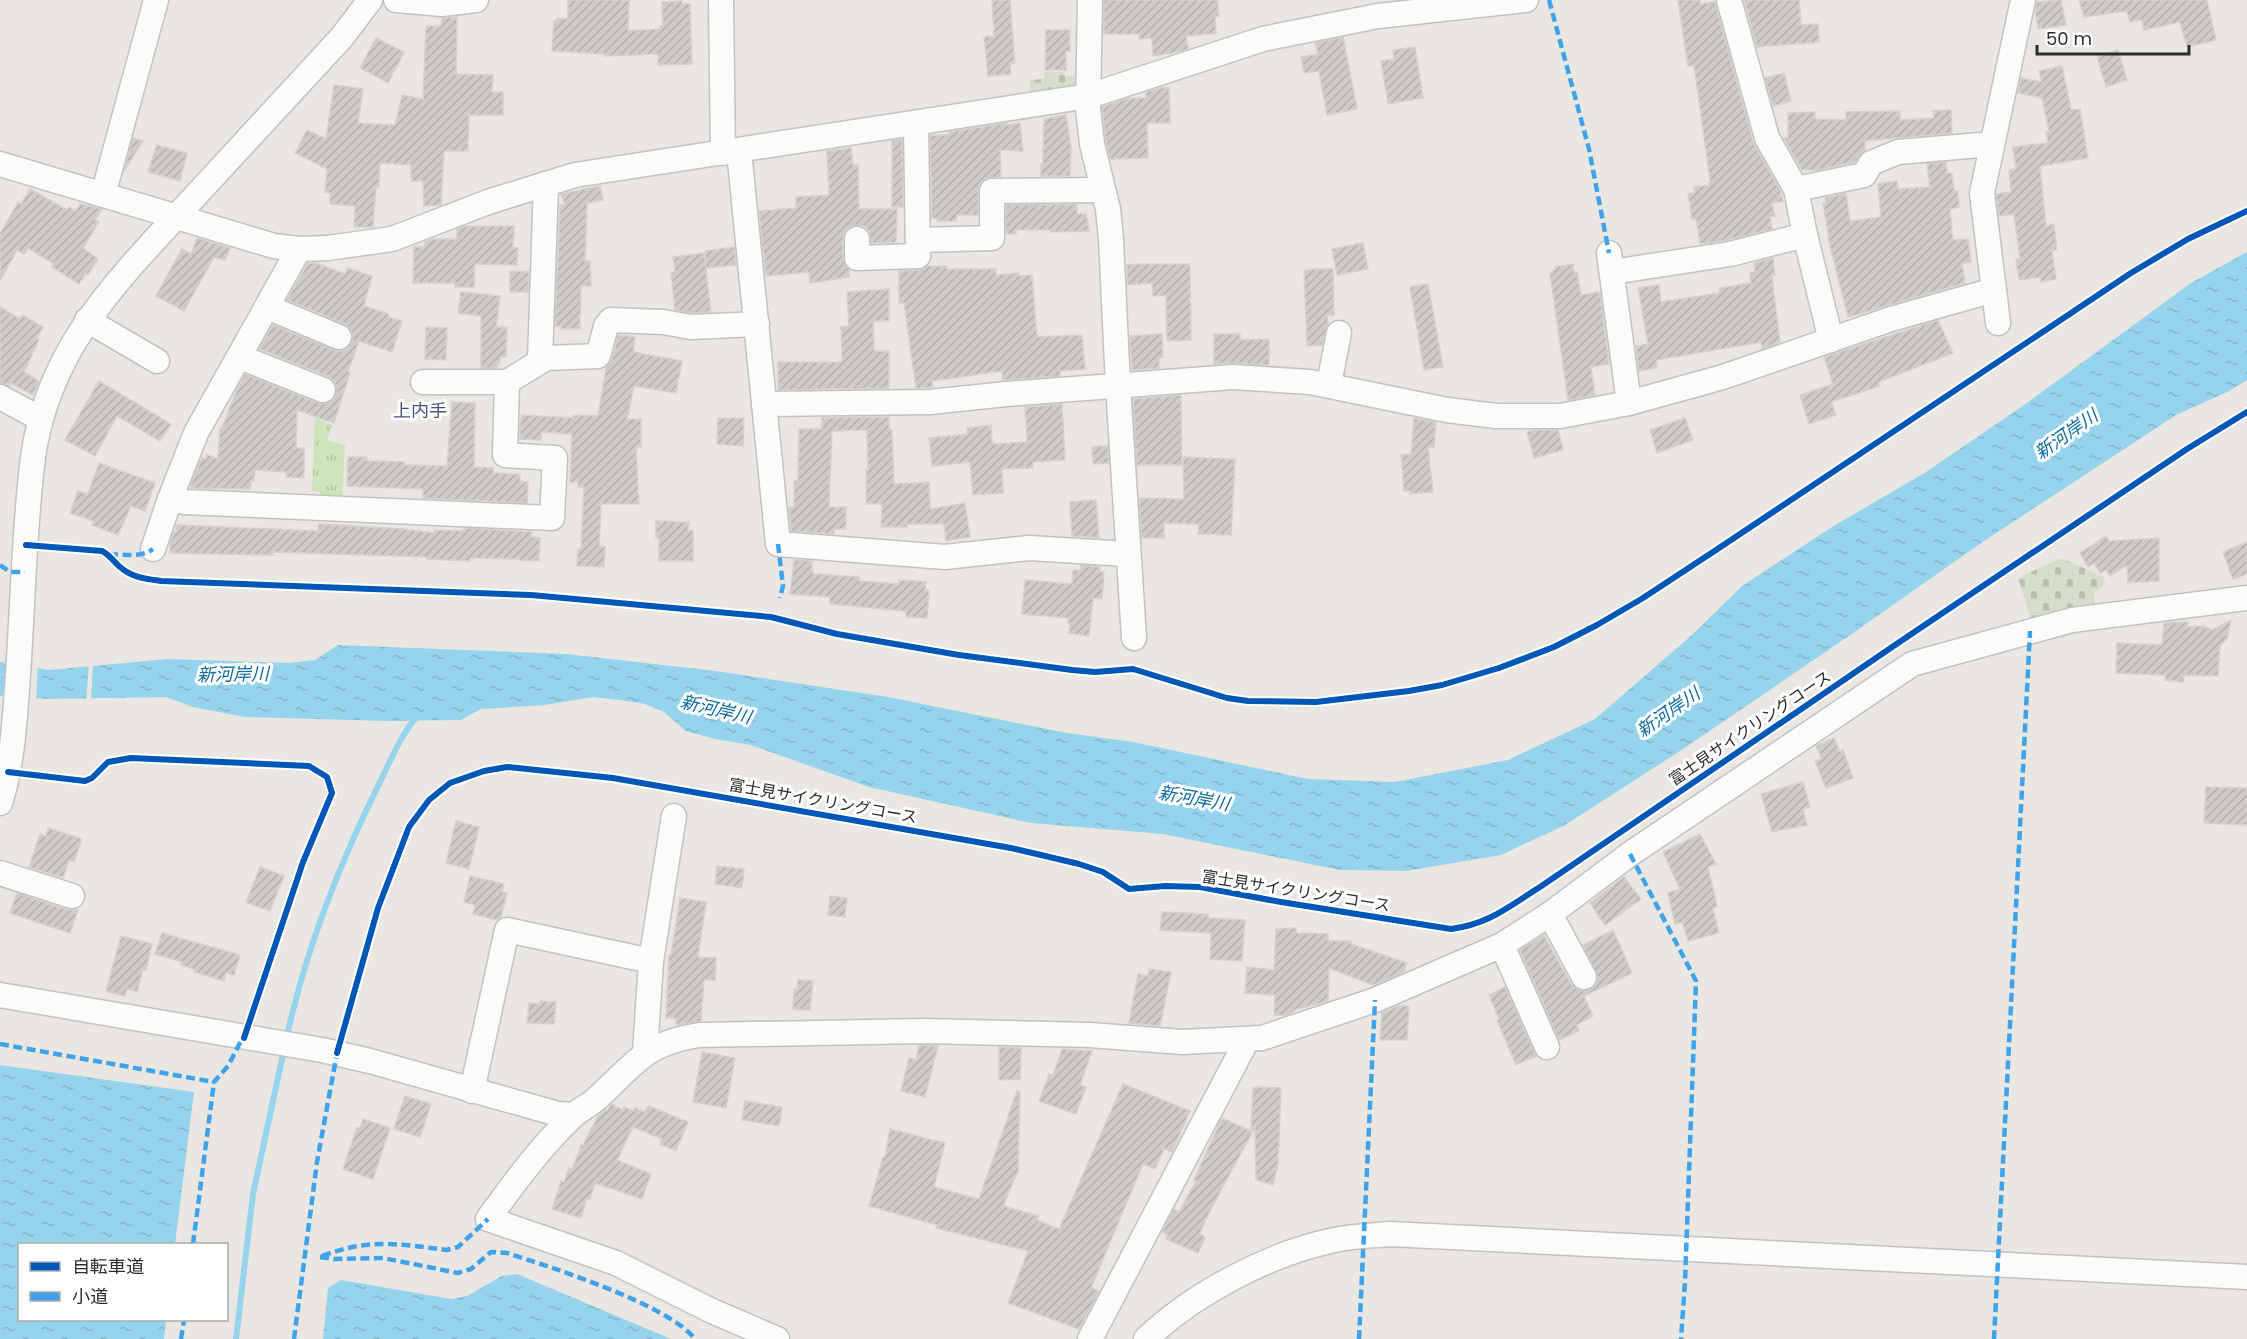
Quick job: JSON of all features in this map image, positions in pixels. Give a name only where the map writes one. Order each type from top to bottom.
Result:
[{"type":"street","points":[[103,195],[156,0]]},
{"type":"street","points":[[0,803],[15,720],[28,500],[33,455],[40,418],[66,355],[87,320],[109,291],[342,37],[370,0]]},
{"type":"street","points":[[396,0],[442,4],[476,0]]},
{"type":"street","points":[[722,0],[731,152],[757,324],[778,544],[945,557],[1029,548],[1127,554]]},
{"type":"street","points":[[1090,0],[1088,109],[1092,144],[1111,239],[1127,554],[1134,638]]},
{"type":"street","points":[[0,164],[274,246],[299,249],[328,248],[392,239],[488,202],[575,175],[1089,96],[1263,39],[1378,16],[1526,0]]},
{"type":"street","points":[[1729,0],[1767,138],[1796,189],[1831,340]]},
{"type":"street","points":[[1998,323],[1982,193],[2024,0]]},
{"type":"street","points":[[857,239],[857,258],[918,256],[916,123]]},
{"type":"street","points":[[1796,189],[1864,176],[1871,163],[1898,152],[1992,144]]},
{"type":"street","points":[[540,361],[546,184]]},
{"type":"street","points":[[918,240],[992,238],[992,191],[1103,190]]},
{"type":"street","points":[[1629,403],[1611,263],[1730,254],[1805,235]]},
{"type":"street","points":[[153,549],[196,433],[299,249]]},
{"type":"street","points":[[764,404],[930,402],[1233,377],[1329,384],[1447,410],[1496,416],[1560,416],[1629,403],[1723,376],[1891,319],[1994,291]]},
{"type":"street","points":[[267,308],[339,337]]},
{"type":"street","points":[[87,320],[157,361]]},
{"type":"street","points":[[423,382],[507,382],[546,358],[598,356],[606,326],[611,320],[663,322],[691,327],[757,324]]},
{"type":"street","points":[[1329,384],[1339,333]]},
{"type":"street","points":[[240,357],[324,390]]},
{"type":"street","points":[[170,499],[185,502],[552,518],[555,458],[505,455],[507,382]]},
{"type":"street","points":[[0,397],[40,418]]},
{"type":"street","points":[[777,1339],[712,1311],[616,1263],[489,1219],[519,1176],[574,1115],[595,1101],[645,1052],[664,1042],[690,1037],[924,1031],[1090,1035],[1182,1042],[1262,1038],[1375,1000],[1502,945],[1550,914],[1640,848],[1912,664],[2072,620],[2247,598]]},
{"type":"street","points":[[645,1052],[651,961],[674,816]]},
{"type":"street","points":[[0,873],[72,896]]},
{"type":"street","points":[[1550,914],[1584,978]]},
{"type":"street","points":[[472,1091],[507,930],[651,961]]},
{"type":"street","points":[[1502,945],[1547,1047]]},
{"type":"street","points":[[0,995],[322,1050],[370,1061],[558,1114],[574,1115]]},
{"type":"street","points":[[1090,1339],[1247,1040]]},
{"type":"street","points":[[1146,1339],[1158,1327],[1192,1303],[1260,1263],[1332,1240],[1390,1234],[2247,1277]]},
{"type":"green space","points":[[1045,72],[1064,72],[1065,76],[1079,76],[1079,91],[1031,100],[1030,80],[1044,79]]},
{"type":"green space","points":[[315,418],[332,425],[327,440],[345,445],[342,502],[320,501],[320,492],[312,491]]},
{"type":"green space","points":[[2061,558],[2104,577],[2105,584],[2094,593],[2095,609],[2032,622],[2018,578]]},
{"type":"water","name":"新河岸川","points":[[2247,252],[2247,380],[2227,392],[2176,415],[1984,541],[1683,749],[1565,825],[1501,855],[1406,871],[1340,870],[1163,834],[1031,823],[869,787],[751,745],[686,731],[664,712],[645,704],[621,700],[592,697],[545,705],[481,709],[461,720],[388,721],[245,717],[193,707],[166,697],[47,699],[0,696],[0,662],[49,670],[168,659],[290,663],[315,660],[338,645],[566,654],[716,671],[888,697],[1067,733],[1133,742],[1308,779],[1395,782],[1508,760],[1595,719],[1692,635],[1742,586],[1832,527],[1926,472],[2027,403],[2191,283]]},
{"type":"water","points":[[0,1065],[194,1092],[175,1243],[18,1243],[18,1321],[166,1321],[164,1339],[0,1339]]},
{"type":"water","points":[[517,1274],[671,1339],[323,1339],[328,1288],[341,1280],[451,1299],[467,1296],[502,1276]]},
{"type":"pier","points":[[6,660],[38,665],[36,701],[3,699]]},
{"type":"pier","points":[[89,663],[93,663],[91,702],[86,702]]},
{"type":"building","points":[[568,0],[629,0],[628,31],[660,29],[660,26],[663,26],[662,2],[682,1],[682,4],[690,4],[692,64],[658,65],[658,54],[604,56],[604,54],[552,51],[554,21],[557,21],[557,18],[568,19]]},
{"type":"building","points":[[992,0],[1010,0],[1015,63],[1010,63],[1011,74],[988,76],[984,37],[994,36]]},
{"type":"building","points":[[1104,0],[1217,0],[1219,16],[1215,17],[1216,33],[1186,36],[1188,49],[1153,56],[1152,38],[1139,39],[1139,34],[1104,34]]},
{"type":"building","points":[[1678,0],[1700,0],[1700,4],[1715,2],[1753,142],[1781,192],[1783,201],[1772,203],[1775,216],[1770,217],[1772,229],[1700,244],[1696,219],[1692,219],[1688,194],[1695,193],[1694,187],[1709,185],[1710,180],[1694,65],[1688,66]]},
{"type":"building","points":[[1744,0],[1799,0],[1801,25],[1818,24],[1819,42],[1757,47]]},
{"type":"building","points":[[2061,0],[2066,25],[2038,29],[2035,10],[2037,2]]},
{"type":"building","points":[[2079,0],[2207,0],[2216,40],[2187,47],[2180,22],[2144,30],[2142,20],[2130,22],[2126,11],[2084,17]]},
{"type":"building","points":[[457,17],[456,74],[493,75],[492,92],[503,92],[503,115],[469,115],[468,151],[444,151],[441,205],[424,206],[423,181],[411,181],[411,165],[380,163],[373,227],[354,227],[355,206],[330,204],[330,193],[325,192],[327,169],[295,153],[307,130],[326,139],[334,85],[363,89],[358,123],[395,125],[402,95],[423,99],[426,26],[441,26],[442,18]]},
{"type":"building","points":[[1046,30],[1070,30],[1070,51],[1066,51],[1066,70],[1045,70]]},
{"type":"building","points":[[1343,37],[1357,109],[1327,115],[1319,71],[1304,73],[1301,57],[1318,54],[1315,43]]},
{"type":"building","points":[[376,38],[404,52],[388,83],[360,68]]},
{"type":"building","points":[[1415,47],[1423,98],[1388,104],[1381,61],[1394,59],[1393,50]]},
{"type":"building","points":[[2118,50],[2127,80],[2106,87],[2097,57]]},
{"type":"building","points":[[2062,66],[2071,110],[2080,109],[2088,158],[2040,166],[2046,226],[2054,224],[2057,250],[2052,250],[2056,279],[2041,282],[2040,277],[2019,280],[2016,259],[2020,259],[2014,214],[1999,216],[1996,194],[2011,192],[2009,170],[2016,169],[2013,147],[2048,143],[2046,132],[2049,131],[2042,98],[2018,93],[2021,78],[2042,82],[2039,71]]},
{"type":"building","points":[[1784,73],[1791,101],[1773,106],[1765,78]]},
{"type":"building","points":[[1169,88],[1170,123],[1147,123],[1148,158],[1110,159],[1102,107],[1128,98],[1146,98],[1146,92]]},
{"type":"building","points":[[1951,110],[1952,133],[1865,141],[1865,150],[1855,162],[1817,170],[1802,170],[1784,138],[1788,138],[1788,113],[1815,112],[1815,119],[1846,120],[1846,112],[1900,111],[1900,120],[1902,120],[1934,118],[1933,111]]},
{"type":"building","points":[[1066,115],[1071,147],[1070,176],[1041,176],[1044,119]]},
{"type":"building","points":[[1007,123],[1007,125],[1020,123],[1023,151],[1000,150],[1001,177],[985,178],[980,183],[978,215],[957,215],[956,221],[937,221],[937,218],[932,218],[930,135],[949,135],[949,132]]},
{"type":"building","points":[[133,138],[143,141],[124,171]]},
{"type":"building","points":[[902,139],[903,207],[892,207],[892,141]]},
{"type":"building","points":[[157,145],[187,153],[180,181],[148,172]]},
{"type":"building","points":[[851,148],[853,165],[858,165],[859,209],[897,209],[896,242],[871,243],[869,231],[864,226],[856,225],[845,231],[843,238],[843,259],[849,269],[849,277],[810,283],[809,272],[766,276],[759,211],[796,208],[796,197],[829,195],[827,151]]},
{"type":"building","points":[[1946,162],[1947,173],[1952,174],[1954,191],[1958,191],[1959,207],[1950,209],[1953,240],[1968,239],[1971,262],[1962,263],[1965,283],[1848,317],[1828,238],[1823,203],[1826,203],[1825,198],[1846,193],[1850,221],[1881,217],[1878,184],[1897,181],[1898,189],[1930,187],[1927,164]]},
{"type":"building","points":[[600,186],[603,200],[587,203],[585,261],[590,261],[591,286],[581,286],[580,329],[561,329],[555,326],[560,205],[565,205],[561,194]]},
{"type":"building","points":[[30,189],[67,210],[69,207],[76,211],[80,204],[102,209],[95,220],[99,222],[83,248],[98,259],[79,284],[52,267],[54,264],[28,248],[24,254],[17,250],[0,281],[0,234],[18,202],[21,204]]},
{"type":"building","points":[[1077,204],[1077,214],[1086,214],[1089,231],[1016,230],[1016,234],[1006,234],[1006,205]]},
{"type":"building","points":[[466,226],[514,226],[513,248],[518,248],[517,265],[475,264],[474,287],[455,287],[455,283],[413,283],[414,247],[425,247],[425,242],[433,239],[457,239],[457,229]]},
{"type":"building","points":[[197,238],[230,248],[225,260],[214,257],[184,311],[156,296],[182,249],[191,254]]},
{"type":"building","points":[[1363,243],[1368,269],[1337,275],[1332,249]]},
{"type":"building","points":[[734,247],[736,265],[706,268],[705,251]]},
{"type":"building","points":[[704,253],[711,312],[692,313],[675,310],[671,272],[675,272],[673,257]]},
{"type":"building","points":[[1773,258],[1775,275],[1772,276],[1780,342],[1762,349],[1761,342],[1656,360],[1657,368],[1639,371],[1636,346],[1648,344],[1638,288],[1659,285],[1661,302],[1720,293],[1719,288],[1751,283],[1750,273],[1755,272],[1754,263]]},
{"type":"building","points":[[308,263],[316,263],[345,274],[347,268],[372,276],[364,306],[402,321],[392,352],[359,341],[334,423],[297,410],[296,448],[304,448],[304,478],[286,477],[287,472],[255,470],[254,481],[251,481],[250,489],[190,486],[202,458],[206,459],[207,454],[218,459],[220,428],[222,428],[245,374],[318,403],[324,404],[336,396],[337,387],[329,377],[259,349],[273,325],[334,350],[347,349],[352,343],[353,335],[345,324],[287,300]]},
{"type":"building","points":[[1190,264],[1191,340],[1167,341],[1166,295],[1153,296],[1152,283],[1127,285],[1127,265]]},
{"type":"building","points":[[1573,264],[1574,272],[1577,272],[1581,295],[1600,292],[1609,364],[1591,367],[1595,395],[1568,400],[1550,273],[1553,273],[1555,267]]},
{"type":"building","points":[[927,266],[947,266],[947,269],[996,269],[996,275],[1019,273],[1019,276],[1032,275],[1037,337],[1082,335],[1085,369],[1060,371],[1060,376],[1003,380],[1002,371],[932,381],[933,387],[916,388],[904,303],[899,303],[899,271],[919,270]]},
{"type":"building","points":[[1333,269],[1334,315],[1327,315],[1328,325],[1322,345],[1307,346],[1304,271]]},
{"type":"building","points":[[510,271],[529,272],[528,292],[510,292]]},
{"type":"building","points":[[1428,284],[1443,367],[1424,370],[1410,287]]},
{"type":"building","points":[[889,289],[889,321],[873,321],[874,351],[889,351],[889,388],[778,390],[778,362],[842,362],[841,327],[849,326],[847,292]]},
{"type":"building","points":[[461,292],[500,296],[496,327],[507,327],[506,357],[500,357],[497,368],[481,368],[481,316],[458,313]]},
{"type":"building","points":[[0,307],[20,319],[22,315],[43,327],[24,372],[39,381],[33,395],[11,383],[10,386],[0,383]]},
{"type":"building","points":[[1938,320],[1953,353],[1879,382],[1880,386],[1831,402],[1836,415],[1809,424],[1800,395],[1833,384],[1824,357]]},
{"type":"building","points":[[426,327],[447,328],[446,360],[425,359]]},
{"type":"building","points":[[1162,334],[1163,357],[1159,358],[1159,368],[1132,370],[1130,336]]},
{"type":"building","points":[[1214,334],[1240,334],[1240,340],[1269,339],[1269,365],[1214,364]]},
{"type":"building","points":[[618,335],[635,337],[633,352],[682,361],[676,393],[634,386],[627,419],[641,419],[641,447],[636,447],[639,504],[601,504],[599,546],[605,547],[604,567],[577,566],[578,549],[581,549],[584,487],[578,487],[578,482],[570,482],[572,434],[541,432],[541,440],[520,439],[520,424],[522,415],[573,418],[573,415],[598,416],[606,368],[612,360]]},
{"type":"building","points":[[99,381],[171,424],[160,441],[117,416],[95,456],[65,440]]},
{"type":"building","points":[[1181,395],[1182,465],[1137,465],[1133,399]]},
{"type":"building","points":[[452,402],[475,403],[474,467],[493,468],[493,473],[520,474],[520,481],[528,482],[527,503],[423,498],[423,489],[347,486],[348,457],[367,457],[367,461],[405,462],[405,465],[447,466]]},
{"type":"building","points":[[1062,404],[1065,460],[1033,462],[1033,468],[1002,469],[1003,493],[973,495],[970,462],[932,466],[929,438],[968,434],[967,428],[991,425],[992,442],[995,444],[1027,442],[1025,407]]},
{"type":"building","points":[[889,417],[889,430],[892,430],[894,484],[929,482],[930,509],[965,503],[970,537],[946,541],[944,524],[881,527],[882,504],[866,504],[867,430],[832,431],[829,507],[846,507],[846,529],[834,529],[834,534],[791,531],[789,507],[794,507],[794,481],[798,481],[799,429],[822,429],[822,418]]},
{"type":"building","points":[[718,418],[744,418],[743,446],[717,444]]},
{"type":"building","points":[[1414,418],[1436,422],[1434,448],[1428,447],[1433,492],[1410,494],[1410,491],[1404,491],[1401,455],[1411,454]]},
{"type":"building","points":[[1685,418],[1693,440],[1657,453],[1650,430]]},
{"type":"building","points":[[1558,430],[1563,450],[1534,458],[1527,432]]},
{"type":"building","points":[[1108,446],[1109,463],[1093,464],[1092,447]]},
{"type":"building","points":[[1183,457],[1235,459],[1231,535],[1198,534],[1199,524],[1164,523],[1164,538],[1142,538],[1139,498],[1184,499]]},
{"type":"building","points":[[99,463],[155,483],[145,511],[131,506],[118,535],[92,525],[94,521],[70,513],[78,491],[88,494]]},
{"type":"building","points":[[1096,500],[1099,538],[1072,536],[1070,502]]},
{"type":"building","points":[[656,521],[689,522],[688,530],[693,530],[693,561],[659,561]]},
{"type":"building","points":[[319,524],[434,533],[434,530],[464,531],[464,528],[532,532],[531,537],[540,538],[539,561],[470,558],[470,561],[427,559],[427,557],[273,552],[273,555],[170,553],[170,542],[176,532],[176,525],[318,531]]},
{"type":"building","points":[[2106,536],[2109,541],[2159,538],[2159,581],[2128,583],[2127,565],[2110,576],[2106,570],[2100,573],[2094,563],[2088,567],[2080,553]]},
{"type":"building","points":[[2247,542],[2247,574],[2233,579],[2223,552]]},
{"type":"building","points":[[794,560],[812,561],[814,574],[859,577],[859,581],[899,584],[899,580],[926,582],[925,590],[929,590],[927,618],[906,617],[906,611],[830,604],[830,597],[790,594]]},
{"type":"building","points":[[1081,565],[1100,567],[1100,572],[1104,572],[1102,599],[1093,598],[1089,636],[1069,633],[1068,618],[1022,614],[1025,580],[1072,584],[1073,570],[1081,570]]},
{"type":"building","points":[[2231,620],[2227,639],[2220,646],[2218,676],[2184,675],[2183,682],[2165,680],[2166,675],[2116,673],[2117,643],[2162,645],[2164,623],[2188,622],[2187,627],[2203,626],[2212,630]]},
{"type":"building","points":[[1834,738],[1840,752],[1843,750],[1853,778],[1826,788],[1815,761],[1822,759],[1816,746]]},
{"type":"building","points":[[1803,782],[1810,807],[1803,809],[1807,825],[1772,832],[1761,794]]},
{"type":"building","points":[[2206,787],[2247,788],[2247,825],[2204,823]]},
{"type":"building","points":[[456,821],[479,827],[469,869],[446,863]]},
{"type":"building","points":[[48,828],[82,839],[74,862],[69,860],[63,878],[29,867],[40,834],[46,836]]},
{"type":"building","points":[[1700,834],[1716,864],[1708,867],[1717,906],[1713,908],[1719,933],[1688,941],[1682,922],[1675,924],[1668,893],[1680,889],[1663,852]]},
{"type":"building","points":[[717,866],[744,869],[742,888],[715,884]]},
{"type":"building","points":[[260,867],[284,876],[270,911],[246,902]]},
{"type":"building","points":[[470,876],[504,884],[502,892],[507,893],[501,917],[497,920],[473,914],[475,905],[464,902]]},
{"type":"building","points":[[1624,877],[1641,899],[1605,925],[1590,903]]},
{"type":"building","points":[[17,893],[68,910],[78,910],[70,933],[10,913]]},
{"type":"building","points":[[830,896],[847,898],[845,917],[828,915]]},
{"type":"building","points":[[680,898],[706,902],[698,957],[716,958],[715,980],[704,980],[701,1021],[676,1024],[676,1018],[666,1018],[669,955],[671,955]]},
{"type":"building","points":[[1162,912],[1208,914],[1208,918],[1245,920],[1242,961],[1210,959],[1211,933],[1160,930]]},
{"type":"building","points":[[1296,928],[1296,933],[1328,934],[1328,941],[1351,941],[1351,944],[1407,963],[1404,972],[1373,985],[1329,968],[1328,1001],[1294,1010],[1285,1015],[1274,1015],[1275,995],[1245,993],[1247,967],[1274,970],[1276,929]]},
{"type":"building","points":[[1613,930],[1632,973],[1584,996],[1593,1016],[1576,1025],[1579,1031],[1559,1040],[1520,950],[1544,935],[1571,984],[1577,989],[1590,990],[1596,985],[1598,977],[1583,945]]},
{"type":"building","points":[[162,933],[240,955],[234,975],[226,973],[224,981],[194,972],[194,969],[181,965],[182,962],[155,954]]},
{"type":"building","points":[[121,936],[152,944],[146,970],[143,969],[137,992],[127,989],[125,996],[106,991]]},
{"type":"building","points":[[1149,969],[1171,972],[1160,1026],[1129,1023],[1138,974],[1148,976]]},
{"type":"building","points":[[798,980],[813,981],[810,1010],[793,1009],[794,989],[797,990]]},
{"type":"building","points":[[1505,987],[1536,1056],[1516,1065],[1489,995]]},
{"type":"building","points":[[540,1001],[556,1002],[554,1024],[527,1023],[529,1003],[540,1004]]},
{"type":"building","points":[[1398,1006],[1409,1006],[1407,1040],[1380,1040],[1382,1013]]},
{"type":"building","points":[[919,1045],[938,1046],[925,1097],[901,1091],[909,1058],[916,1060]]},
{"type":"building","points":[[999,1047],[1021,1048],[1020,1079],[999,1080]]},
{"type":"building","points":[[1062,1049],[1092,1051],[1080,1085],[1086,1087],[1076,1114],[1039,1101],[1049,1074],[1053,1075]]},
{"type":"building","points":[[702,1052],[735,1058],[726,1108],[693,1102]]},
{"type":"building","points":[[1123,1084],[1190,1111],[1172,1152],[1164,1149],[1155,1169],[1143,1164],[1091,1288],[1099,1291],[1079,1329],[1008,1303],[1028,1251],[936,1228],[937,1225],[869,1206],[883,1157],[885,1157],[890,1129],[945,1143],[934,1187],[979,1199],[1017,1091],[1020,1092],[1018,1171],[1003,1206],[1039,1216],[1037,1220],[1059,1229]]},
{"type":"building","points":[[1253,1087],[1281,1088],[1278,1165],[1273,1185],[1256,1180],[1255,1127],[1207,1217],[1200,1233],[1205,1238],[1198,1253],[1166,1239],[1168,1235],[1162,1232],[1174,1209],[1179,1212],[1196,1181],[1194,1180],[1222,1118],[1251,1131]]},
{"type":"building","points":[[405,1096],[431,1104],[420,1137],[394,1129]]},
{"type":"building","points":[[745,1101],[782,1107],[779,1126],[742,1120]]},
{"type":"building","points":[[611,1104],[623,1110],[624,1107],[634,1111],[635,1108],[644,1112],[649,1106],[688,1122],[676,1151],[660,1144],[662,1139],[633,1127],[617,1160],[651,1174],[642,1199],[595,1183],[590,1199],[587,1198],[581,1218],[552,1209],[561,1181],[564,1182],[569,1168],[572,1170],[581,1145],[598,1116],[605,1110],[607,1111]]},
{"type":"building","points":[[363,1119],[390,1128],[373,1179],[343,1169],[357,1127],[360,1128]]},
{"type":"waterway","points":[[286,1040],[313,942],[336,879],[391,759],[418,715]]},
{"type":"waterway","points":[[236,1339],[253,1194],[284,1050]]},
{"type":"marked path","points":[[1549,0],[1589,149],[1609,253]]},
{"type":"marked path","points":[[778,544],[783,586],[780,598]]},
{"type":"marked path","points":[[109,555],[137,555],[153,549]]},
{"type":"marked path","points":[[0,565],[10,572],[25,572]]},
{"type":"marked path","points":[[1994,1339],[2030,631]]},
{"type":"marked path","points":[[1630,854],[1696,981],[1681,1339]]},
{"type":"marked path","points":[[1359,1339],[1375,1000]]},
{"type":"marked path","points":[[193,1243],[214,1082],[228,1066],[243,1037]]},
{"type":"marked path","points":[[0,1044],[214,1082]]},
{"type":"marked path","points":[[294,1339],[317,1162],[337,1053]]},
{"type":"marked path","points":[[322,1256],[339,1250],[384,1244],[447,1250],[458,1247],[488,1219]]},
{"type":"marked path","points":[[320,1257],[383,1258],[458,1273],[471,1269],[491,1252],[507,1253],[579,1277],[636,1301],[661,1313],[681,1326],[695,1339]]},
{"type":"marked path","points":[[181,1339],[184,1321]]},
{"type":"cycle path","points":[[26,545],[102,551],[130,574],[161,581],[531,595],[771,617],[837,634],[959,655],[1095,672],[1133,669],[1227,698],[1248,701],[1316,702],[1409,691],[1442,685],[1499,668],[1554,647],[1597,625],[1716,550],[2131,273],[2188,239],[2247,211]]},
{"type":"cycle path","name":"富士見サイクリングコース","points":[[337,1053],[378,908],[409,827],[429,800],[450,783],[484,771],[507,767],[613,778],[1011,848],[1103,872],[1129,889],[1165,886],[1200,887],[1451,929],[1476,923],[1498,914],[1540,887],[1898,643],[2187,449],[2247,412]]},
{"type":"cycle path","points":[[8,772],[85,781],[92,778],[108,762],[131,758],[309,766],[327,777],[332,793],[303,862],[244,1038]]},
{"type":"district","name":"上内手","points":[[420,410]]}]
